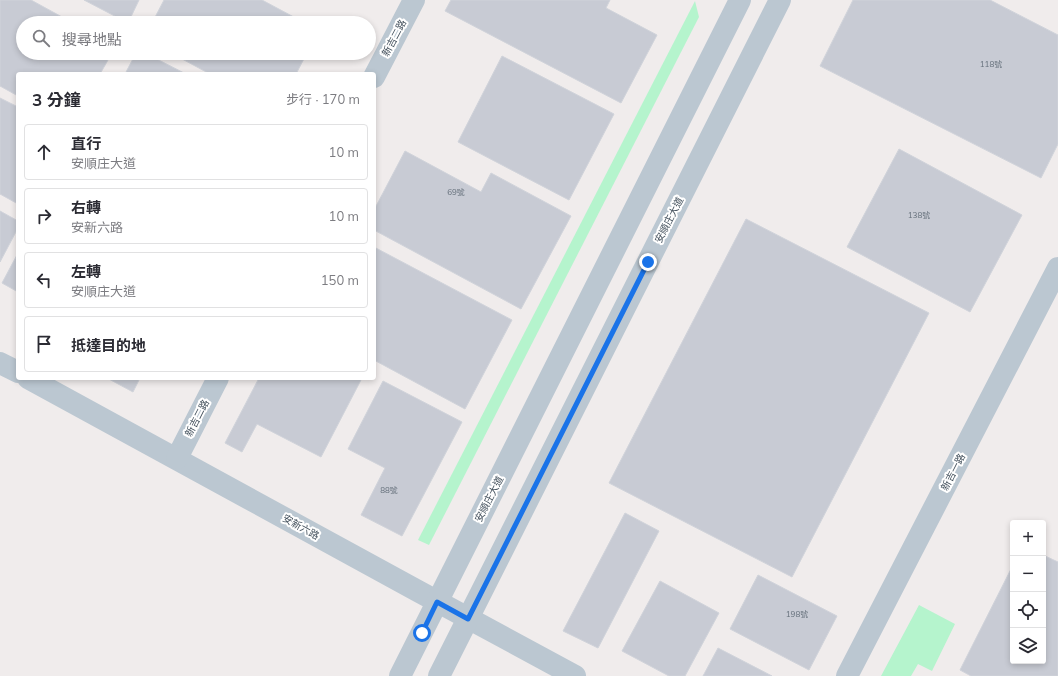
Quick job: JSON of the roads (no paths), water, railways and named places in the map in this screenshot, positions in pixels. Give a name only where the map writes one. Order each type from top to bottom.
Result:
[{"type":"street","name":"新吉二路","points":[[376,73],[414,0]]},
{"type":"street","name":"安順庄大道","points":[[400,676],[740,0]]},
{"type":"street","name":"安順庄大道","points":[[440,676],[780,0]]},
{"type":"street","name":"新吉一路","points":[[847,676],[1058,268]]},
{"type":"street","points":[[0,363],[16,371]]},
{"type":"street","name":"安新六路","points":[[32,380],[575,676]]},
{"type":"street","name":"新吉二路","points":[[177,458],[217,380]]}]
